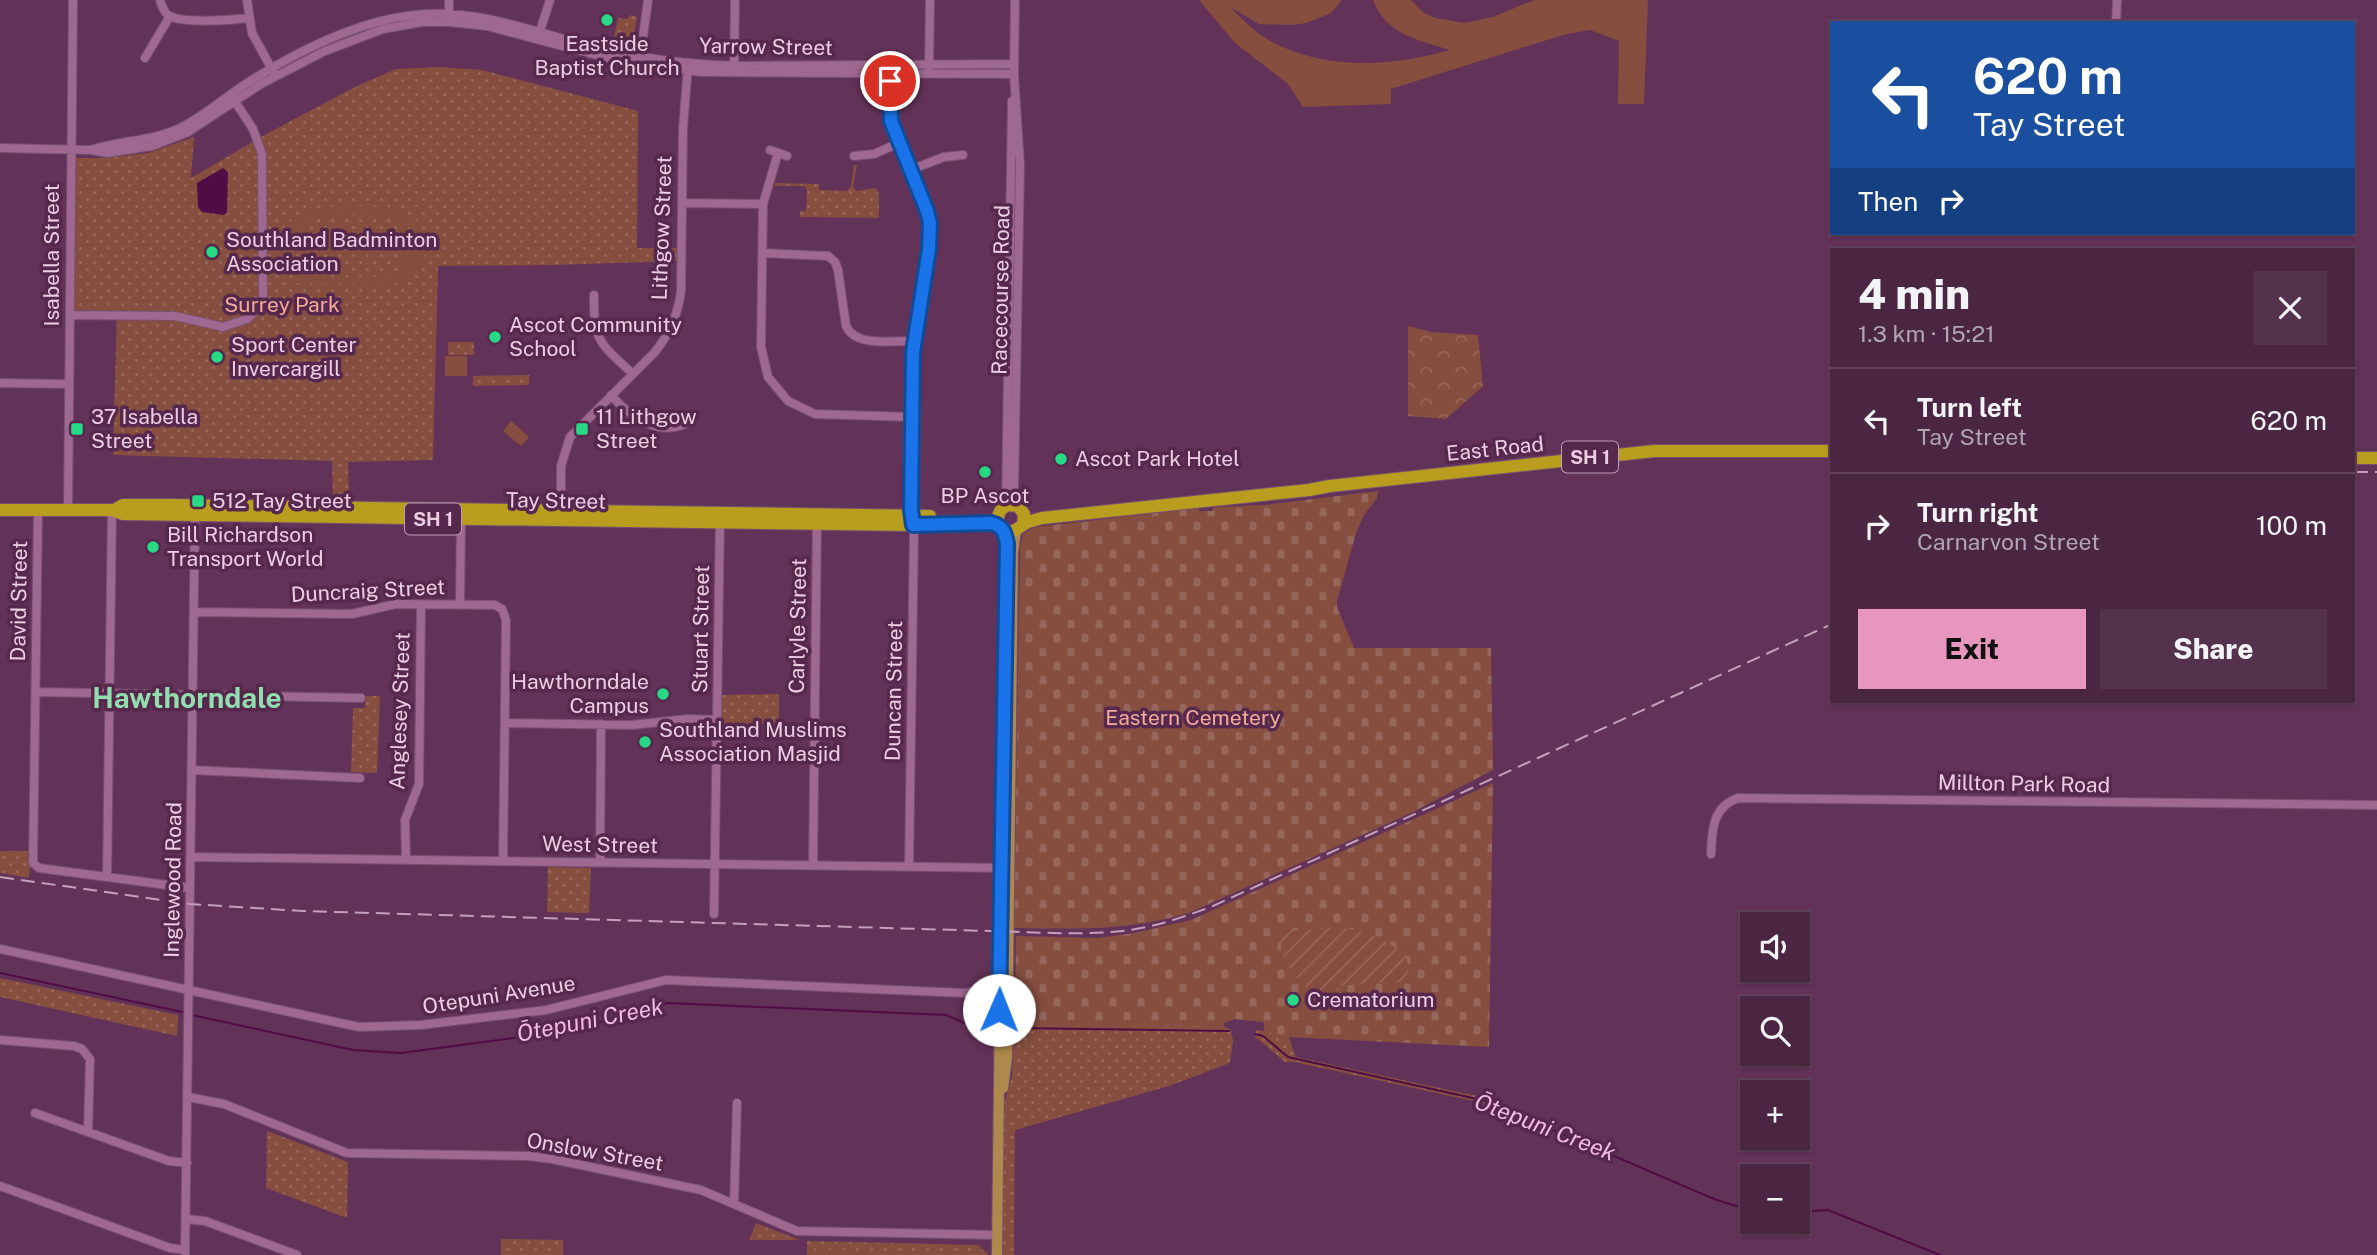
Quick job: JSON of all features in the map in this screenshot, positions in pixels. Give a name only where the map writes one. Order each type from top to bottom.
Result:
[{"type":"highway","name":"East Road","points":[[1011,519],[1309,490],[1654,451],[1830,451]]},
{"type":"highway","points":[[2355,458],[2377,458]]},
{"type":"highway","name":"Tay Street","points":[[0,510],[112,510],[123,514],[195,510],[817,519],[1011,519]]},
{"type":"main road","points":[[997,1255],[999,1114],[1006,1065],[1003,1028],[1007,736],[1013,552],[1011,519]]},
{"type":"street","name":"Isabella Street","points":[[68,510],[73,0]]},
{"type":"street","points":[[160,0],[163,9],[170,16],[184,19],[248,18]]},
{"type":"street","points":[[247,0],[248,18],[256,41],[273,72]]},
{"type":"street","points":[[449,0],[449,18]]},
{"type":"street","points":[[539,35],[550,0]]},
{"type":"street","points":[[639,61],[648,0]]},
{"type":"street","points":[[734,70],[735,0]]},
{"type":"street","points":[[929,70],[930,0]]},
{"type":"street","name":"Racecourse Road","points":[[1011,519],[1010,207],[1015,0]]},
{"type":"street","points":[[2116,21],[2117,0]]},
{"type":"street","name":"Yarrow Street","points":[[0,148],[92,150],[171,132],[317,46],[383,21],[415,15],[498,20],[539,35],[639,61],[688,67],[734,70],[1014,69]]},
{"type":"street","points":[[145,58],[170,16]]},
{"type":"street","name":"Lithgow Street","points":[[561,515],[561,466],[567,443],[580,426],[660,346],[676,314],[681,291],[683,118],[688,67]]},
{"type":"street","name":"Racecourse Road","points":[[1011,519],[1014,491],[1020,207],[1019,126],[1014,69]]},
{"type":"street","name":"Duncan Street","points":[[890,70],[890,118],[930,227],[928,259],[914,341],[909,866]]},
{"type":"street","points":[[70,315],[174,316],[223,327],[243,321],[258,309],[263,299],[262,154],[255,133],[232,98]]},
{"type":"street","points":[[854,156],[874,154],[899,143]]},
{"type":"street","points":[[778,153],[763,204],[761,352],[768,377],[778,392],[793,405],[815,414],[912,417]]},
{"type":"street","points":[[910,170],[944,157],[963,155]]},
{"type":"street","points":[[682,203],[763,204]]},
{"type":"street","points":[[1010,207],[1020,207]]},
{"type":"street","points":[[762,253],[828,256],[835,262],[838,270],[849,333],[863,340],[914,341]]},
{"type":"street","points":[[594,295],[594,324],[597,335],[632,374]]},
{"type":"street","points":[[0,383],[69,384]]},
{"type":"street","points":[[611,395],[632,416],[649,424],[677,428],[685,424]]},
{"type":"street","name":"David Street","points":[[38,510],[33,860],[39,868],[107,877]]},
{"type":"street","points":[[112,510],[107,877],[190,888]]},
{"type":"street","name":"Inglewood Road","points":[[185,1253],[195,510]]},
{"type":"street","points":[[460,605],[461,514]]},
{"type":"street","name":"Stuart Street","points":[[714,914],[720,517]]},
{"type":"street","name":"Carlyle Street","points":[[813,865],[817,519]]},
{"type":"street","name":"Duncraig Street","points":[[194,612],[352,614],[390,604],[495,606],[502,609],[506,620],[505,723]]},
{"type":"street","name":"Anglesey Street","points":[[406,860],[405,820],[419,784],[421,604]]},
{"type":"street","points":[[36,692],[361,698]]},
{"type":"street","points":[[503,861],[505,723],[601,724],[717,720]]},
{"type":"street","points":[[600,862],[601,724]]},
{"type":"street","points":[[192,770],[360,778]]},
{"type":"street","name":"Millton Park Road","points":[[1711,854],[1712,832],[1717,814],[1723,806],[1738,799],[2377,805]]},
{"type":"street","name":"West Street","points":[[191,857],[1005,868]]},
{"type":"street","name":"Otepuni Avenue","points":[[0,949],[359,1027],[421,1025],[546,1010],[666,980],[964,993],[1004,988]]},
{"type":"street","points":[[0,1040],[74,1046],[88,1054],[88,1132]]},
{"type":"street","name":"Onslow Street","points":[[188,1097],[225,1104],[347,1153],[529,1156],[552,1159],[686,1186],[797,1231],[997,1235]]},
{"type":"street","points":[[734,1204],[737,1103]]},
{"type":"street","points":[[35,1113],[169,1161],[187,1164]]},
{"type":"street","points":[[0,1186],[185,1253]]},
{"type":"street","points":[[186,1219],[205,1222],[297,1255]]},
{"type":"green space","points":[[1199,0],[1342,0],[1331,13],[1307,23],[1291,25],[1259,24],[1230,7],[1262,36],[1288,49],[1310,57],[1357,63],[1404,60],[1450,50],[1415,39],[1395,29],[1379,12],[1373,0],[1411,0],[1424,13],[1435,18],[1464,23],[1493,17],[1534,0],[1648,0],[1644,104],[1618,104],[1619,41],[1590,30],[1563,35],[1391,89],[1391,104],[1303,107],[1288,84],[1235,43]]},
{"type":"green space","points":[[630,15],[637,17],[632,46],[613,43],[618,18],[627,19]]},
{"type":"green space","name":"Surrey Park","points":[[438,67],[482,70],[638,111],[637,248],[680,248],[680,261],[438,266],[433,460],[348,462],[349,505],[333,503],[332,461],[113,455],[117,312],[73,310],[73,158],[106,158],[148,153],[194,137],[191,178],[357,86],[396,69]]},
{"type":"green space","points":[[854,165],[857,165],[853,187],[857,191],[876,188],[879,194],[879,218],[800,217],[800,211],[806,211],[807,189],[804,186],[775,186],[775,183],[819,184],[819,190],[847,191],[851,186]]},
{"type":"green space","points":[[359,206],[414,209],[421,207],[421,213],[414,213],[414,210],[402,211],[417,222],[428,241],[425,242],[424,257],[419,269],[402,281],[390,284],[296,283],[296,274],[282,255],[281,241],[288,225],[300,215],[317,209]],"holes":[[[323,215],[377,215],[402,221],[411,228],[416,239],[394,240],[406,229],[366,232],[368,258],[401,245],[401,273],[354,278],[307,272],[296,259],[293,243],[307,244],[307,240],[293,240],[304,222]]]},
{"type":"green space","points":[[346,225],[345,251],[302,233],[303,231]]},
{"type":"green space","points":[[1408,326],[1431,332],[1478,335],[1483,386],[1446,419],[1408,416]]},
{"type":"green space","points":[[448,342],[474,342],[474,355],[448,355]]},
{"type":"green space","points":[[445,356],[467,356],[467,376],[445,376]]},
{"type":"green space","points":[[529,375],[529,385],[473,386],[473,376]]},
{"type":"green space","points":[[511,421],[529,437],[521,446],[503,431]]},
{"type":"green space","name":"Eastern Cemetery","points":[[1378,491],[1377,498],[1364,515],[1356,533],[1337,607],[1354,648],[1491,648],[1493,770],[1409,814],[1189,913],[1123,926],[1014,928],[1020,549],[1023,534],[1036,527],[1199,508],[1199,511],[1212,511],[1215,507],[1264,505]]},
{"type":"green space","points":[[779,694],[779,724],[720,725],[720,695]]},
{"type":"green space","points":[[366,696],[380,696],[377,773],[351,772],[353,708],[365,708]]},
{"type":"green space","points":[[1493,783],[1489,1047],[1288,1037],[1264,1031],[1264,1022],[1235,1019],[1224,1023],[1223,1027],[1015,1023],[1016,936],[1098,938],[1191,920]]},
{"type":"green space","points":[[0,851],[31,851],[29,878],[0,873]]},
{"type":"green space","points":[[548,867],[591,868],[589,913],[547,912]]},
{"type":"green space","points":[[1340,927],[1375,936],[1406,955],[1409,971],[1404,979],[1393,985],[1380,982],[1339,986],[1339,990],[1324,993],[1306,987],[1286,963],[1281,937],[1291,931]]},
{"type":"green space","points":[[1188,963],[1289,1037],[1296,1057],[1486,1098],[1486,1106],[1478,1102],[1285,1062],[1255,1039],[1256,1030],[1264,1031],[1264,1022],[1235,1019],[1223,1026],[1231,1030],[1233,1041],[1230,1063],[1169,1086],[1015,1130],[1014,1255],[1001,1255],[1004,1105],[1012,1076],[1015,990]]},
{"type":"green space","points":[[0,978],[178,1015],[177,1036],[0,997]]},
{"type":"green space","points":[[1017,997],[1160,1023],[1162,1028],[1015,1026]]},
{"type":"green space","points":[[267,1131],[348,1162],[347,1218],[266,1188]]},
{"type":"green space","points":[[756,1223],[799,1240],[749,1240]]},
{"type":"green space","points":[[501,1239],[563,1240],[563,1255],[501,1255]]},
{"type":"green space","points":[[807,1241],[978,1245],[989,1255],[807,1255]]},
{"type":"green space","points":[[816,1249],[866,1251],[866,1255],[816,1255]]},
{"type":"shaded area","points":[[223,168],[228,172],[227,213],[223,215],[202,212],[198,207],[197,183]]},
{"type":"waterway","name":"Ōtepuni Creek","points":[[0,973],[187,1013]]},
{"type":"waterway","name":"Ōtepuni Creek","points":[[192,1015],[353,1050],[401,1053],[521,1037],[621,1018],[667,1003],[946,1015],[969,1025],[994,1028]]},
{"type":"waterway","name":"Ōtepuni Creek","points":[[1013,1028],[1229,1031]]},
{"type":"waterway","name":"Ōtepuni Creek","points":[[1255,1034],[1263,1036],[1288,1057],[1486,1101],[1714,1199],[1740,1207]]},
{"type":"waterway","name":"Ōtepuni Creek","points":[[1810,1211],[1828,1210],[1940,1255]]},
{"type":"railway","points":[[2355,472],[2377,472]]},
{"type":"railway","points":[[0,877],[190,904],[303,911],[1060,933],[1130,930],[1183,917],[1213,906],[1830,625]]},
{"type":"place","name":"Eastside Baptist Church","points":[[607,20]]},
{"type":"place","name":"Southland Badminton Association","points":[[212,252]]},
{"type":"place","name":"Ascot Community School","points":[[495,337]]},
{"type":"place","name":"Sport Center Invercargill","points":[[217,357]]},
{"type":"place","name":"37 Isabella Street","points":[[77,429]]},
{"type":"place","name":"11 Lithgow Street","points":[[582,429]]},
{"type":"place","name":"Ascot Park Hotel","points":[[1061,459]]},
{"type":"place","name":"BP Ascot","points":[[985,472]]},
{"type":"place","name":"512 Tay Street","points":[[198,501]]},
{"type":"place","name":"Bill Richardson Transport World","points":[[153,547]]},
{"type":"place","name":"Hawthorndale Campus","points":[[663,694]]},
{"type":"place","name":"Southland Muslims Association Masjid","points":[[645,742]]},
{"type":"place","name":"Crematorium","points":[[1293,1000]]},
{"type":"district","name":"Hawthorndale","points":[[187,698]]},
{"type":"route","points":[[890,81],[891,121],[927,211],[930,227],[928,259],[913,352],[913,525],[991,523],[1000,525],[1005,530],[1007,544],[999,1010]]}]
